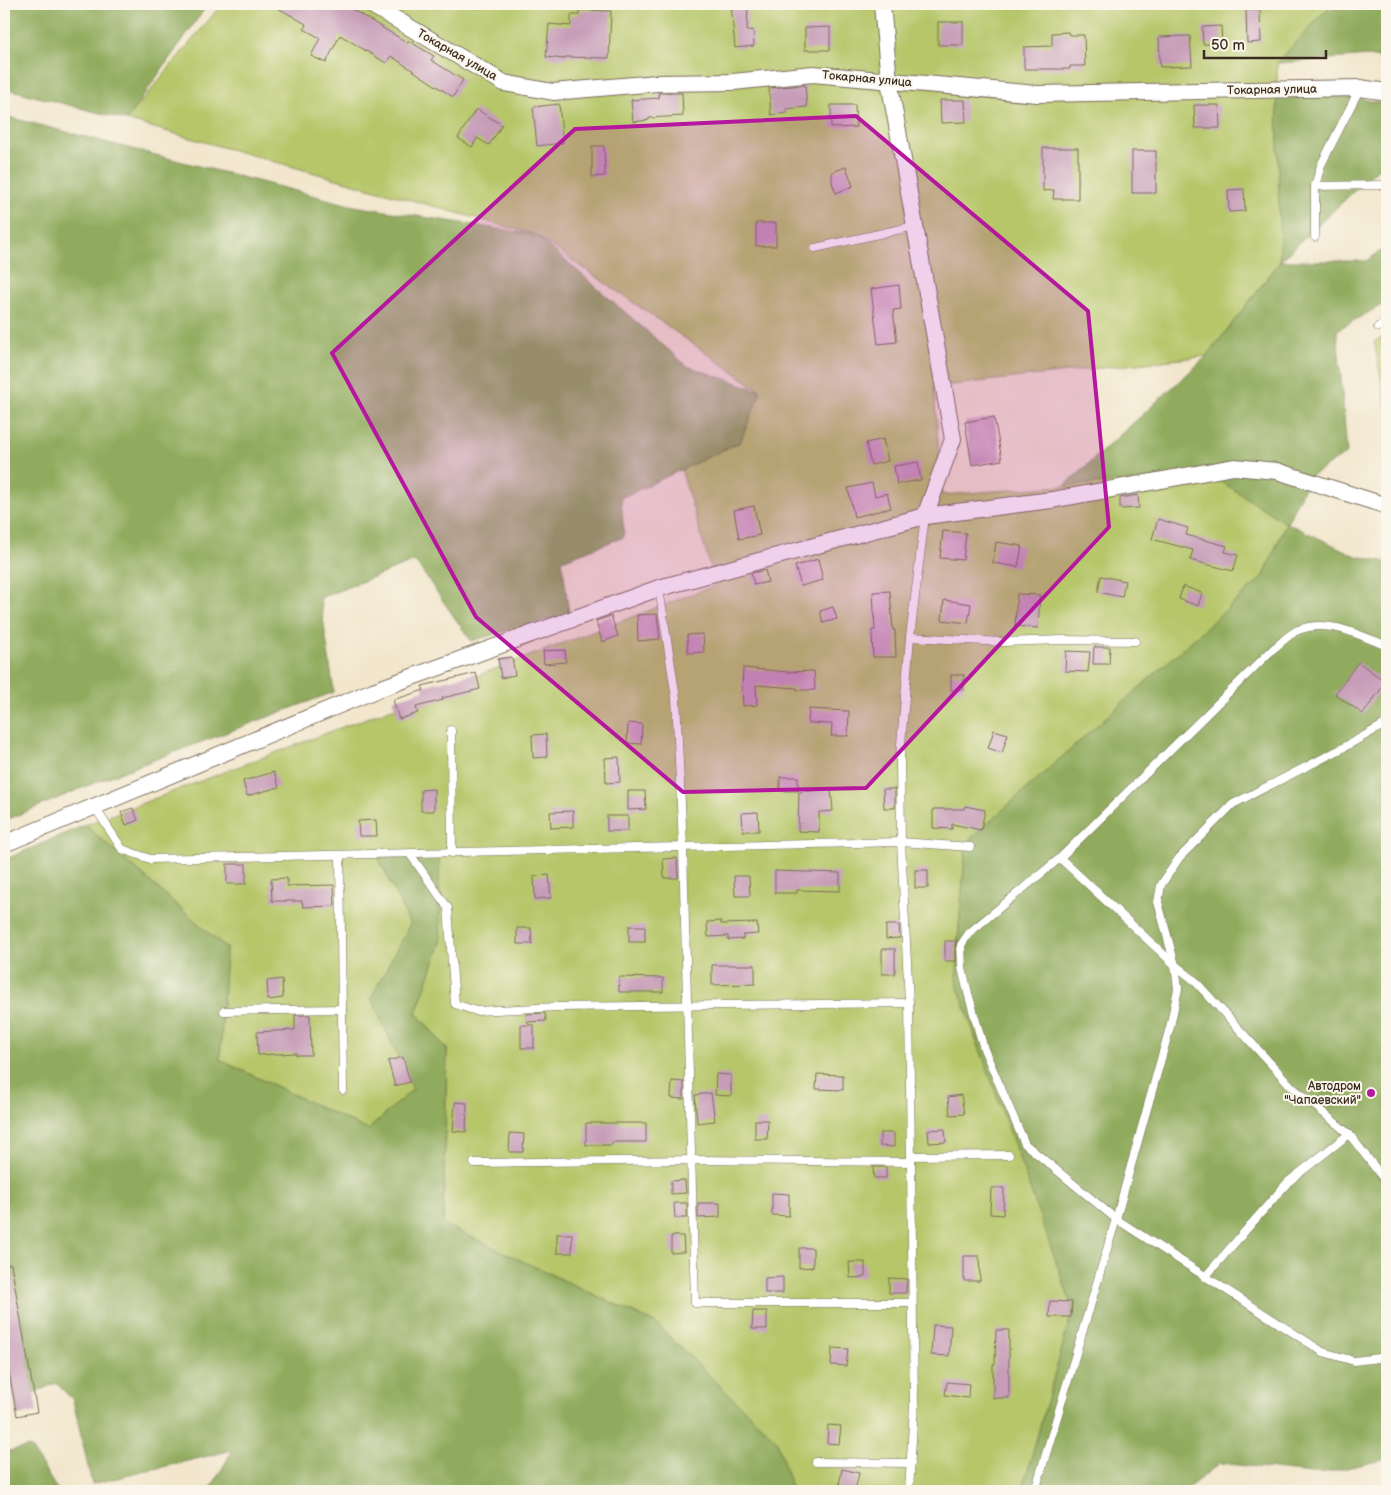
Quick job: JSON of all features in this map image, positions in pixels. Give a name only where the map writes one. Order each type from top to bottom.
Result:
[{"type":"street","name":"Токарная улица","points":[[370,4],[504,83],[553,92],[657,83],[733,82],[814,74],[1038,94],[1360,88],[1387,92]]},
{"type":"street","points":[[882,4],[889,81],[953,439],[925,516]]},
{"type":"street","points":[[4,844],[373,691],[659,588],[925,516],[1052,500],[1234,467],[1278,471],[1386,506]]},
{"type":"lane","points":[[1315,237],[1315,186],[1321,165],[1360,88]]},
{"type":"lane","points":[[1315,186],[1387,185]]},
{"type":"lane","points":[[814,248],[915,226]]},
{"type":"lane","points":[[1378,327],[1387,322]]},
{"type":"lane","points":[[909,1491],[914,1405],[910,1003],[901,842],[900,756],[910,637],[925,516]]},
{"type":"lane","points":[[659,588],[676,698],[688,1005],[695,1303],[912,1303]]},
{"type":"lane","points":[[1387,646],[1339,628],[1318,625],[1296,631],[1273,649],[1060,858],[969,933],[961,944],[962,968],[984,1049],[1026,1144],[1116,1219],[1323,1352],[1354,1361],[1387,1356]]},
{"type":"lane","points":[[910,637],[1002,642],[1062,640],[1135,641]]},
{"type":"lane","points":[[1035,1491],[1116,1219],[1170,1027],[1178,989],[1175,965],[1158,902],[1161,884],[1179,858],[1233,804],[1339,750],[1387,723]]},
{"type":"lane","points":[[451,730],[452,853]]},
{"type":"lane","points":[[94,806],[122,849],[150,859],[901,842],[970,846]]},
{"type":"lane","points":[[410,854],[448,908],[454,1004],[476,1011],[558,1007],[910,1003]]},
{"type":"lane","points":[[340,856],[343,1090]]},
{"type":"lane","points":[[1060,858],[1175,965],[1194,980],[1292,1087],[1350,1134],[1387,1183]]},
{"type":"lane","points":[[224,1012],[342,1009]]},
{"type":"lane","points":[[1206,1277],[1288,1182],[1350,1134]]},
{"type":"lane","points":[[474,1163],[911,1159],[1009,1155]]},
{"type":"lane","points":[[816,1462],[911,1463]]},
{"type":"highlighted area","points":[[856,116],[1088,311],[1109,527],[866,788],[683,792],[476,617],[332,353],[575,129]]},
{"type":"green space","points":[[4,4],[208,4],[126,120],[4,88]]},
{"type":"green space","points":[[222,4],[1336,4],[1326,10],[1277,64],[1280,262],[1207,356],[934,387],[942,495],[1211,475],[1286,523],[1264,576],[966,843],[958,961],[975,1038],[988,1068],[1073,1309],[1022,1491],[792,1491],[777,1441],[655,1323],[443,1224],[447,1049],[416,1013],[441,942],[378,857],[410,924],[371,998],[413,1089],[368,1130],[220,1060],[226,948],[85,825],[716,585],[681,469],[740,442],[761,391],[536,235],[126,120]]},
{"type":"green space","points":[[1387,4],[1387,60],[1369,56],[1277,63],[1326,10]]},
{"type":"green space","points":[[1277,93],[1355,97],[1387,105],[1387,160],[1280,261],[1366,261],[1387,247],[1387,302],[1337,330],[1347,453],[1309,477],[1287,523],[1356,556],[1387,562],[1387,1459],[1320,1474],[1220,1463],[1184,1491],[1022,1491],[1073,1309],[956,982],[966,843],[1264,576],[1286,523],[1211,475],[1064,486],[1207,356],[1280,262]]},
{"type":"green space","points":[[4,116],[354,206],[536,235],[687,366],[761,391],[740,442],[621,498],[624,537],[562,560],[569,614],[471,641],[415,561],[320,598],[334,692],[106,778],[4,821]]},
{"type":"green space","points":[[1387,335],[1387,410],[1374,342]]},
{"type":"green space","points":[[85,825],[226,948],[220,1060],[368,1130],[413,1089],[371,998],[410,924],[378,857],[439,857],[441,942],[416,1013],[447,1049],[443,1224],[655,1323],[777,1441],[792,1491],[209,1491],[233,1450],[92,1484],[73,1400],[56,1383],[21,1398],[4,1251],[4,860]]},
{"type":"green space","points":[[30,1447],[58,1491],[4,1491],[4,1452]]},
{"type":"building","points":[[271,4],[343,4],[408,43],[409,41],[434,56],[431,60],[463,80],[453,97],[391,56],[386,63],[340,35],[326,63],[311,56],[320,38],[304,29],[306,24]]},
{"type":"building","points":[[731,4],[748,4],[747,31],[753,30],[754,46],[735,48]]},
{"type":"building","points":[[579,10],[611,11],[609,58],[565,57],[564,59],[546,57],[549,24],[571,26],[571,15],[579,15]]},
{"type":"building","points":[[1246,10],[1260,10],[1261,42],[1247,43]]},
{"type":"building","points":[[938,22],[963,22],[963,45],[938,45]]},
{"type":"building","points":[[1221,26],[1222,44],[1203,44],[1202,27]]},
{"type":"building","points":[[830,27],[830,50],[805,50],[805,28]]},
{"type":"building","points":[[1068,32],[1069,35],[1084,35],[1085,66],[1070,66],[1070,69],[1024,69],[1024,47],[1052,46],[1052,33]]},
{"type":"building","points":[[1190,36],[1192,66],[1160,67],[1159,37]]},
{"type":"building","points":[[805,85],[807,107],[786,109],[787,113],[771,115],[769,88]]},
{"type":"building","points":[[658,93],[682,93],[683,116],[649,118],[649,120],[633,122],[631,100],[659,98]]},
{"type":"building","points":[[940,100],[965,100],[966,122],[941,123]]},
{"type":"building","points":[[559,104],[563,143],[537,146],[533,107]]},
{"type":"building","points":[[831,105],[855,105],[856,127],[831,128]]},
{"type":"building","points":[[1194,105],[1219,105],[1220,128],[1195,128]]},
{"type":"building","points":[[476,109],[502,125],[489,145],[477,138],[472,147],[458,138]]},
{"type":"building","points":[[592,146],[604,146],[605,176],[592,177]]},
{"type":"building","points":[[1043,148],[1078,148],[1078,199],[1053,199],[1054,190],[1043,191]]},
{"type":"building","points":[[1132,151],[1156,151],[1156,193],[1132,193]]},
{"type":"building","points":[[846,167],[853,186],[836,193],[832,183],[832,172]]},
{"type":"building","points":[[1244,189],[1245,211],[1229,212],[1228,190]]},
{"type":"building","points":[[756,223],[776,223],[776,246],[756,246]]},
{"type":"building","points":[[899,285],[901,309],[893,310],[897,342],[878,344],[871,289]]},
{"type":"building","points":[[994,417],[1002,460],[972,465],[965,422]]},
{"type":"building","points":[[883,439],[888,461],[871,465],[866,443]]},
{"type":"building","points":[[918,462],[921,480],[897,484],[894,466]]},
{"type":"building","points":[[872,483],[875,496],[887,493],[891,508],[854,517],[848,488]]},
{"type":"building","points":[[1138,495],[1139,508],[1120,509],[1120,498]]},
{"type":"building","points":[[754,506],[760,535],[739,539],[734,510]]},
{"type":"building","points":[[1158,519],[1188,528],[1186,535],[1227,546],[1225,552],[1238,555],[1233,571],[1190,560],[1193,550],[1152,539]]},
{"type":"building","points":[[943,531],[966,533],[963,560],[940,558]]},
{"type":"building","points":[[996,542],[1022,546],[1018,567],[993,563]]},
{"type":"building","points":[[818,559],[823,580],[801,586],[795,566]]},
{"type":"building","points":[[765,570],[768,582],[754,585],[751,573]]},
{"type":"building","points":[[1101,576],[1125,581],[1122,597],[1098,592]]},
{"type":"building","points":[[1183,586],[1202,593],[1198,606],[1179,599]]},
{"type":"building","points":[[890,591],[896,657],[873,657],[872,630],[875,630],[873,592]]},
{"type":"building","points":[[1017,594],[1040,595],[1038,628],[1015,626]]},
{"type":"building","points":[[944,600],[971,604],[968,623],[942,620]]},
{"type":"building","points":[[833,607],[837,619],[823,623],[820,611]]},
{"type":"building","points":[[657,614],[660,639],[638,641],[637,615]]},
{"type":"building","points":[[611,616],[618,636],[602,642],[596,621]]},
{"type":"building","points":[[703,634],[704,652],[688,653],[687,635]]},
{"type":"building","points":[[1094,647],[1110,647],[1109,664],[1093,664]]},
{"type":"building","points":[[565,650],[566,662],[544,664],[543,651]]},
{"type":"building","points":[[1066,651],[1090,652],[1088,672],[1065,671]]},
{"type":"building","points":[[512,657],[515,675],[501,678],[498,659]]},
{"type":"building","points":[[1358,662],[1386,682],[1363,714],[1335,694]]},
{"type":"building","points":[[743,668],[788,672],[814,671],[815,690],[797,690],[797,688],[756,685],[757,705],[743,706]]},
{"type":"building","points":[[476,673],[480,689],[442,698],[443,700],[416,707],[418,713],[399,719],[393,700],[424,690],[422,686]]},
{"type":"building","points":[[951,675],[964,675],[964,690],[951,690]]},
{"type":"building","points":[[809,709],[849,711],[848,736],[831,736],[832,724],[808,723]]},
{"type":"building","points":[[628,723],[642,724],[641,744],[627,743]]},
{"type":"building","points":[[994,730],[1008,734],[1002,753],[988,748]]},
{"type":"building","points":[[546,734],[547,757],[533,758],[532,735]]},
{"type":"building","points":[[619,757],[620,782],[606,783],[605,758]]},
{"type":"building","points":[[274,772],[279,787],[247,796],[243,781]]},
{"type":"building","points":[[780,777],[798,777],[798,791],[780,791]]},
{"type":"building","points":[[434,789],[434,811],[421,811],[421,790]]},
{"type":"building","points":[[831,789],[833,811],[819,812],[819,832],[798,831],[799,792]]},
{"type":"building","points":[[883,789],[895,789],[895,808],[884,808]]},
{"type":"building","points":[[628,791],[645,791],[646,809],[628,810]]},
{"type":"building","points":[[965,806],[985,810],[981,830],[952,824],[952,829],[933,828],[933,809],[964,809]]},
{"type":"building","points":[[133,808],[138,820],[126,825],[121,812]]},
{"type":"building","points":[[573,811],[573,827],[551,828],[550,812]]},
{"type":"building","points":[[758,812],[759,831],[743,831],[742,813]]},
{"type":"building","points":[[607,816],[628,816],[628,831],[607,831]]},
{"type":"building","points":[[376,820],[377,836],[359,836],[358,821]]},
{"type":"building","points":[[677,858],[678,878],[664,878],[663,859]]},
{"type":"building","points":[[227,864],[246,864],[246,884],[227,884]]},
{"type":"building","points":[[915,870],[928,870],[928,888],[915,888]]},
{"type":"building","points":[[775,871],[840,873],[840,891],[797,890],[797,893],[775,893]]},
{"type":"building","points":[[549,875],[551,898],[535,899],[534,876]]},
{"type":"building","points":[[734,876],[749,876],[750,896],[735,896]]},
{"type":"building","points":[[287,878],[287,886],[334,885],[335,906],[303,907],[302,901],[272,901],[271,879]]},
{"type":"building","points":[[721,921],[721,924],[757,923],[758,934],[743,935],[743,939],[728,940],[728,936],[708,937],[707,922]]},
{"type":"building","points":[[886,925],[899,925],[900,938],[886,939]]},
{"type":"building","points":[[629,926],[645,926],[645,942],[629,942]]},
{"type":"building","points":[[517,928],[531,928],[532,944],[517,944]]},
{"type":"building","points":[[945,941],[957,941],[955,945],[956,961],[945,961]]},
{"type":"building","points":[[882,949],[895,949],[895,974],[882,974]]},
{"type":"building","points":[[712,965],[755,965],[755,984],[712,985]]},
{"type":"building","points":[[619,977],[663,978],[663,992],[619,992]]},
{"type":"building","points":[[282,979],[283,998],[268,1000],[267,981]]},
{"type":"building","points":[[545,1013],[546,1021],[527,1022],[526,1014]]},
{"type":"building","points":[[295,1015],[310,1015],[311,1055],[296,1055],[296,1053],[258,1055],[257,1032],[295,1030]]},
{"type":"building","points":[[521,1025],[534,1025],[534,1048],[521,1048]]},
{"type":"building","points":[[403,1057],[410,1082],[395,1086],[388,1061]]},
{"type":"building","points":[[716,1074],[731,1075],[731,1096],[715,1095]]},
{"type":"building","points":[[817,1074],[843,1075],[843,1090],[816,1089]]},
{"type":"building","points":[[672,1081],[684,1082],[684,1099],[671,1098]]},
{"type":"building","points":[[711,1093],[715,1121],[697,1123],[695,1095]]},
{"type":"building","points":[[961,1095],[964,1114],[950,1115],[948,1097]]},
{"type":"building","points":[[455,1102],[467,1103],[466,1132],[453,1131]]},
{"type":"building","points":[[755,1120],[768,1120],[767,1139],[755,1139]]},
{"type":"building","points":[[586,1123],[646,1123],[646,1142],[612,1142],[612,1145],[586,1145]]},
{"type":"building","points":[[945,1129],[946,1142],[929,1143],[928,1130]]},
{"type":"building","points":[[510,1133],[524,1134],[523,1152],[509,1152]]},
{"type":"building","points":[[880,1133],[894,1133],[894,1147],[880,1146]]},
{"type":"building","points":[[873,1167],[886,1167],[886,1178],[874,1178]]},
{"type":"building","points":[[685,1180],[686,1193],[671,1194],[671,1181]]},
{"type":"building","points":[[991,1188],[1004,1188],[1003,1215],[990,1214]]},
{"type":"building","points":[[772,1193],[789,1194],[789,1216],[772,1215]]},
{"type":"building","points":[[674,1203],[687,1203],[687,1218],[675,1218]]},
{"type":"building","points":[[698,1203],[720,1203],[720,1217],[698,1218]]},
{"type":"building","points":[[557,1234],[572,1234],[572,1253],[557,1253]]},
{"type":"building","points":[[671,1236],[683,1236],[684,1252],[671,1253]]},
{"type":"building","points":[[799,1248],[813,1248],[813,1267],[799,1268]]},
{"type":"building","points":[[964,1256],[979,1256],[980,1281],[964,1281]]},
{"type":"building","points":[[849,1262],[865,1262],[865,1277],[850,1278]]},
{"type":"building","points":[[4,1264],[11,1264],[37,1412],[17,1416],[4,1344]]},
{"type":"building","points":[[783,1277],[783,1293],[765,1293],[765,1278]]},
{"type":"building","points":[[889,1278],[907,1279],[906,1293],[889,1293]]},
{"type":"building","points":[[1050,1301],[1072,1302],[1071,1317],[1049,1317]]},
{"type":"building","points":[[753,1311],[767,1311],[767,1329],[752,1329]]},
{"type":"building","points":[[933,1325],[951,1326],[949,1356],[931,1355]]},
{"type":"building","points":[[996,1330],[1009,1330],[1009,1398],[993,1398]]},
{"type":"building","points":[[832,1348],[848,1349],[846,1366],[831,1365]]},
{"type":"building","points":[[947,1382],[969,1384],[968,1398],[945,1395]]},
{"type":"building","points":[[828,1425],[841,1426],[839,1444],[827,1443]]},
{"type":"building","points":[[842,1469],[859,1473],[855,1491],[838,1491]]},
{"type":"place","name":"Автодром \"Чапаевский\"","points":[[1371,1093]]}]
